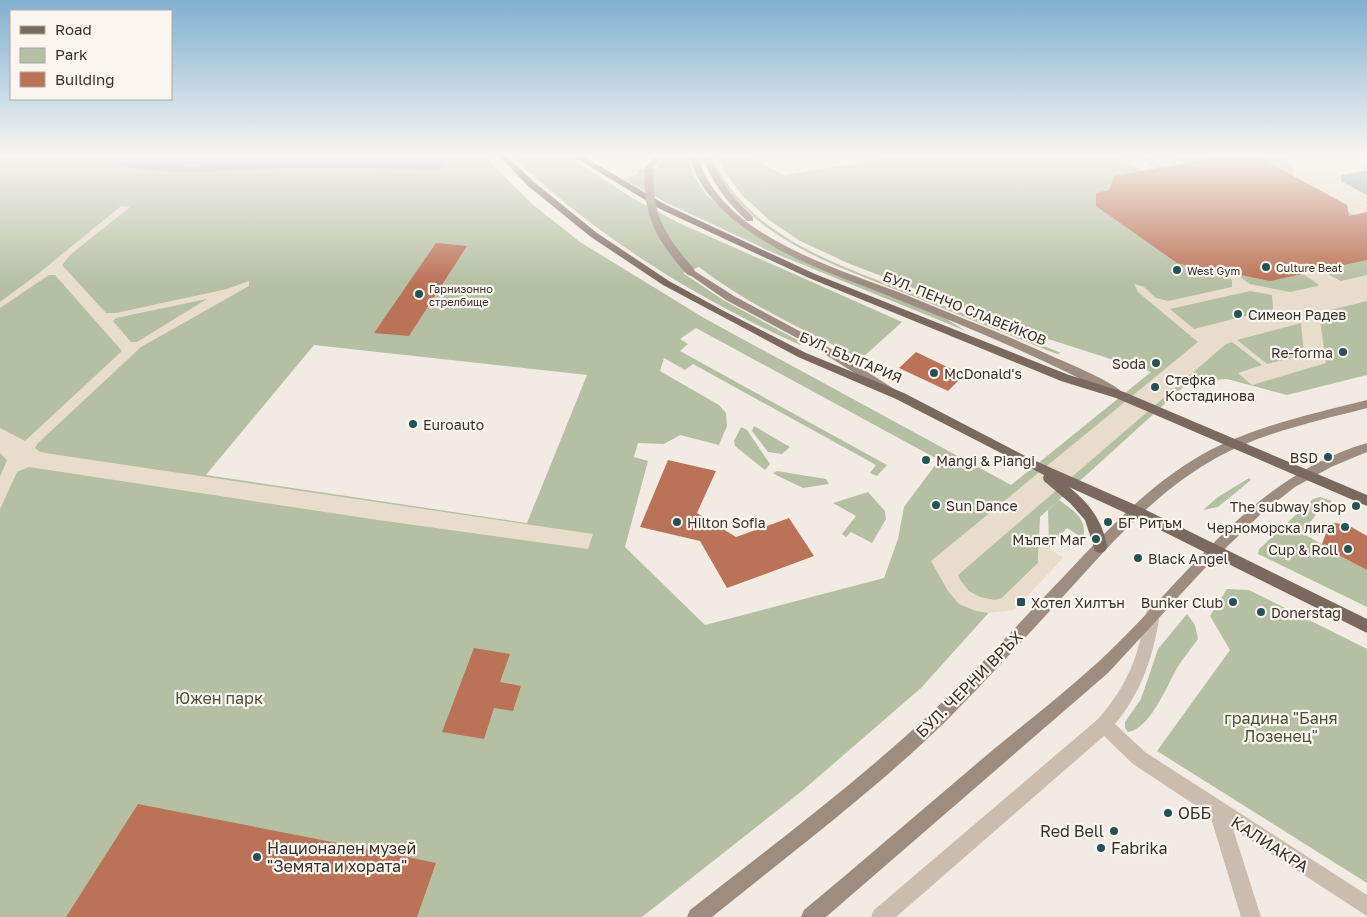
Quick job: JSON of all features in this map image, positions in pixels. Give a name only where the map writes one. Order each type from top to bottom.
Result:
[{"type":"main road","name":"БУЛ. БЪЛГАРИЯ","points":[[548,198],[561,210],[666,283],[802,355],[900,396],[1027,462],[1134,511],[1367,626]]},
{"type":"main road","points":[[647,198],[650,211],[667,245],[690,271],[730,298],[816,344],[900,396]]},
{"type":"main road","points":[[648,198],[671,211],[812,276],[1065,378],[1120,395],[1232,445],[1367,501]]},
{"type":"main road","name":"БУЛ. ПЕНЧО СЛАВЕЙКОВ","points":[[717,198],[731,213],[747,226],[796,253],[1057,362],[1120,395]]},
{"type":"main road","name":"БУЛ. ПЕНЧО СЛАВЕЙКОВ","points":[[729,198],[755,223],[796,253]]},
{"type":"main road","name":"БУЛ. ЧЕРНИ ВРЪХ","points":[[697,917],[820,819],[920,734],[977,678],[1134,511],[1178,476],[1232,445],[1274,429],[1367,404]]},
{"type":"main road","points":[[811,917],[1114,657],[1213,550],[1255,510],[1279,490],[1305,475],[1342,455],[1367,447]]},
{"type":"main road","points":[[1027,462],[1063,488],[1084,509],[1096,526],[1100,536],[1100,547]]},
{"type":"street","points":[[881,917],[1104,725],[1124,704],[1147,652],[1153,614]]},
{"type":"street","name":"КАЛИАКРА","points":[[1104,725],[1139,758],[1367,906]]},
{"type":"street","points":[[1218,811],[1251,917]]},
{"type":"green space","name":"Южен парк","points":[[0,198],[526,198],[580,242],[704,318],[1011,485],[1151,372],[1039,336],[850,264],[800,241],[769,220],[745,198],[1367,198],[1367,375],[1287,395],[1227,379],[1190,381],[1040,517],[1038,563],[1002,598],[921,688],[802,791],[642,917],[0,917]],"holes":[[[696,328],[939,460],[904,507],[898,539],[884,578],[705,625],[625,547],[648,461],[634,457],[638,443],[664,444],[680,435],[719,445],[727,426],[726,413],[719,405],[660,371],[664,358],[685,370],[693,364],[876,465],[870,473],[877,476],[887,465],[680,351],[688,344],[680,339]],[[314,345],[587,375],[527,523],[206,475]]]},
{"type":"green space","points":[[559,198],[632,198],[679,223],[902,322],[861,359],[798,328],[757,305],[699,267],[683,273],[723,300],[803,343],[800,345],[722,307],[684,285],[611,238]]},
{"type":"green space","points":[[657,198],[710,198],[728,215],[762,237],[943,317],[966,331],[774,253]]},
{"type":"green space","points":[[736,198],[739,198],[751,211],[775,230],[802,247],[831,261],[1061,353],[1057,354],[827,262],[772,231],[748,211]]},
{"type":"green space","points":[[754,426],[790,447],[782,454],[768,452],[752,431]]},
{"type":"green space","points":[[741,427],[747,430],[770,464],[765,470],[735,446],[734,441]]},
{"type":"green space","points":[[777,471],[826,479],[829,484],[803,488],[773,473]]},
{"type":"green space","points":[[1249,478],[1251,480],[1218,507],[1203,510],[1218,497]]},
{"type":"green space","points":[[868,492],[885,511],[886,519],[872,543],[851,532],[846,537],[842,534],[856,516],[833,503]]},
{"type":"green space","points":[[1320,497],[1332,501],[1328,506],[1324,504],[1302,533],[1367,570],[1367,607],[1258,554],[1259,549],[1313,499]]},
{"type":"green space","points":[[1059,500],[1074,511],[1081,520],[1084,531],[1083,538],[1067,528],[1049,548],[1048,510]]},
{"type":"green space","name":"градина \"Баня Лозенец\"","points":[[1227,589],[1249,590],[1367,649],[1367,883],[1157,751],[1230,650],[1210,616]]},
{"type":"green space","points":[[1187,614],[1195,625],[1198,639],[1177,668],[1151,715],[1136,729],[1128,732],[1125,728],[1125,722],[1141,699],[1158,649]]},
{"type":"shaded area","points":[[1334,198],[1367,198],[1367,206],[1364,207],[1367,208],[1367,214],[1354,215],[1348,212],[1347,205]]},
{"type":"shaded area","points":[[121,206],[130,207],[70,255],[62,265],[106,313],[116,313],[227,289],[249,281],[249,286],[141,347],[38,443],[35,448],[40,452],[593,534],[588,549],[378,520],[29,467],[17,472],[0,509],[0,477],[7,460],[0,453],[0,428],[25,441],[122,351],[55,275],[49,275],[0,308],[0,302],[39,273]],"holes":[[[207,299],[137,342],[131,342],[113,321],[116,318]]]},
{"type":"shaded area","points":[[1230,270],[1250,284],[1290,292],[1318,286],[1318,284],[1303,274],[1320,270],[1341,281],[1367,275],[1367,301],[1319,313],[1326,363],[1252,385],[1238,373],[1262,365],[1232,342],[1226,344],[958,575],[969,591],[980,597],[994,600],[1002,598],[1038,563],[1039,547],[1049,548],[1063,558],[1014,610],[988,613],[976,611],[959,604],[948,591],[931,561],[1198,342],[1138,292],[1134,284],[1144,287],[1156,298],[1168,301],[1232,287],[1232,280],[1220,272]],"holes":[[[1250,291],[1272,295],[1273,309],[1194,329],[1170,309]],[[1301,323],[1304,355],[1267,364],[1237,340]]]},
{"type":"building","points":[[1096,198],[1334,198],[1347,205],[1349,216],[1367,212],[1367,260],[1270,281],[1230,271],[1215,273],[1177,263],[1096,206]]},
{"type":"building","name":"Гарнизонно стрелбище","points":[[436,243],[467,246],[409,336],[374,333]]},
{"type":"building","name":"McDonald's","points":[[916,352],[964,375],[948,391],[899,368]]},
{"type":"building","name":"Hilton Sofia","points":[[668,460],[716,471],[697,513],[736,537],[789,518],[814,556],[727,588],[700,541],[640,527]]},
{"type":"building","name":"Cup & Roll","points":[[1335,523],[1348,525],[1367,536],[1367,570],[1322,544],[1329,525]]},
{"type":"building","points":[[474,648],[510,654],[500,682],[521,686],[513,711],[494,708],[484,739],[442,732]]},
{"type":"building","name":"Национален музей \"Земята и хората\"","points":[[138,804],[436,863],[417,917],[66,917]]},
{"type":"place","name":"Culture Beat","points":[[1266,267]]},
{"type":"place","name":"West Gym","points":[[1177,270]]},
{"type":"place","name":"Гарнизонно стрелбище","points":[[419,294]]},
{"type":"place","name":"Симеон Радев","points":[[1238,314]]},
{"type":"place","name":"Re-forma","points":[[1343,352]]},
{"type":"place","name":"Soda","points":[[1156,363]]},
{"type":"place","name":"McDonald's","points":[[934,373]]},
{"type":"place","name":"Стефка Костадинова","points":[[1155,387]]},
{"type":"place","name":"Euroauto","points":[[413,424]]},
{"type":"place","name":"BSD","points":[[1328,457]]},
{"type":"place","name":"Mangi & Piangi","points":[[926,460]]},
{"type":"place","name":"Sun Dance","points":[[936,505]]},
{"type":"place","name":"The subway shop","points":[[1356,506]]},
{"type":"place","name":"Hilton Sofia","points":[[677,522]]},
{"type":"place","name":"БГ Ритъм","points":[[1108,522]]},
{"type":"place","name":"Черноморска лига","points":[[1345,527]]},
{"type":"place","name":"Мъпет Маг","points":[[1096,539]]},
{"type":"place","name":"Cup & Roll","points":[[1348,549]]},
{"type":"place","name":"Black Angel","points":[[1138,558]]},
{"type":"place","name":"Хотел Хилтън","points":[[1021,602]]},
{"type":"place","name":"Bunker Club","points":[[1233,602]]},
{"type":"place","name":"Donerstag","points":[[1261,612]]},
{"type":"place","name":"ОББ","points":[[1168,813]]},
{"type":"place","name":"Red Bell","points":[[1114,831]]},
{"type":"place","name":"Fabrika","points":[[1101,848]]},
{"type":"place","name":"Национален музей \"Земята и хората\"","points":[[257,857]]}]
